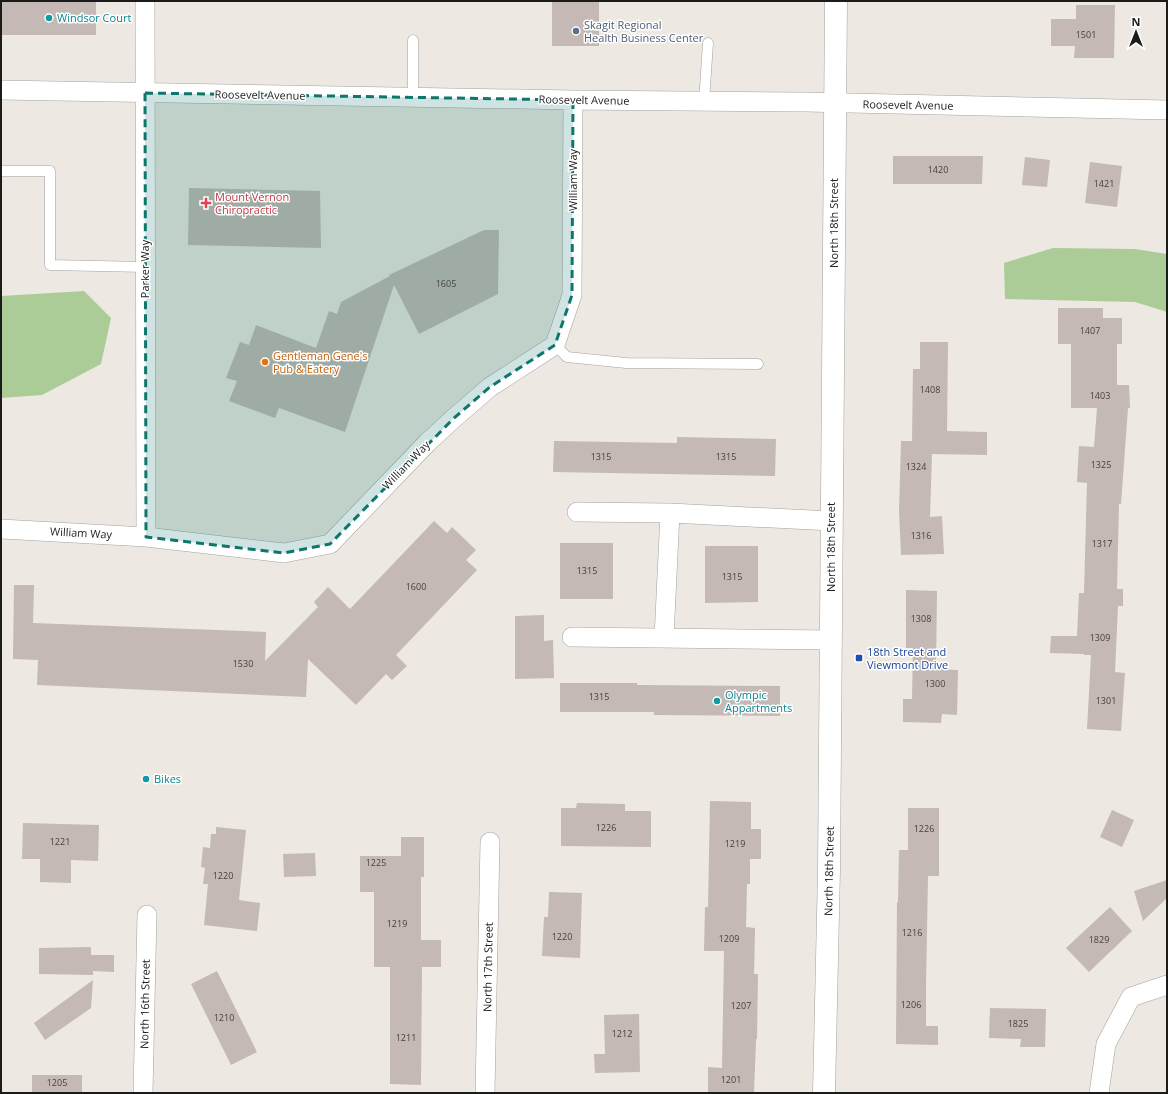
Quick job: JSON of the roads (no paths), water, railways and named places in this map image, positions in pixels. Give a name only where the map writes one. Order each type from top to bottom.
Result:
[{"type":"street","name":"Parker Way","points":[[145,1],[146,537]]},
{"type":"street","name":"North 18th Street","points":[[824,1093],[829,870],[836,1]]},
{"type":"street","name":"Roosevelt Avenue","points":[[1,90],[835,103],[1167,110]]},
{"type":"street","name":"William Way","points":[[1,529],[146,537],[284,552],[330,544],[427,443],[453,419],[490,387],[555,345],[572,295],[573,100]]},
{"type":"street","points":[[577,512],[670,514],[832,521]]},
{"type":"street","points":[[664,638],[670,514]]},
{"type":"street","points":[[572,636],[831,640]]},
{"type":"street","name":"North 17th Street","points":[[485,1093],[490,842]]},
{"type":"street","name":"North 16th Street","points":[[143,1093],[147,915]]},
{"type":"street","points":[[1099,1093],[1106,1044],[1131,997],[1167,985]]},
{"type":"lane","points":[[413,40],[413,97]]},
{"type":"lane","points":[[704,102],[708,43]]},
{"type":"lane","points":[[1,171],[50,171],[50,265],[145,267]]},
{"type":"lane","points":[[555,345],[568,357],[626,363],[758,364]]},
{"type":"place","name":"Windsor Court","points":[[49,18]]},
{"type":"place","name":"Skagit Regional Health Business Center","points":[[576,31]]},
{"type":"place","name":"Mount Vernon Chiropractic","points":[[206,203]]},
{"type":"place","name":"Gentleman Gene's Pub & Eatery","points":[[265,362]]},
{"type":"place","name":"18th Street and Viewmont Drive","points":[[859,658]]},
{"type":"place","name":"Olympic Appartments","points":[[717,701]]},
{"type":"place","name":"Bikes","points":[[146,779]]}]
